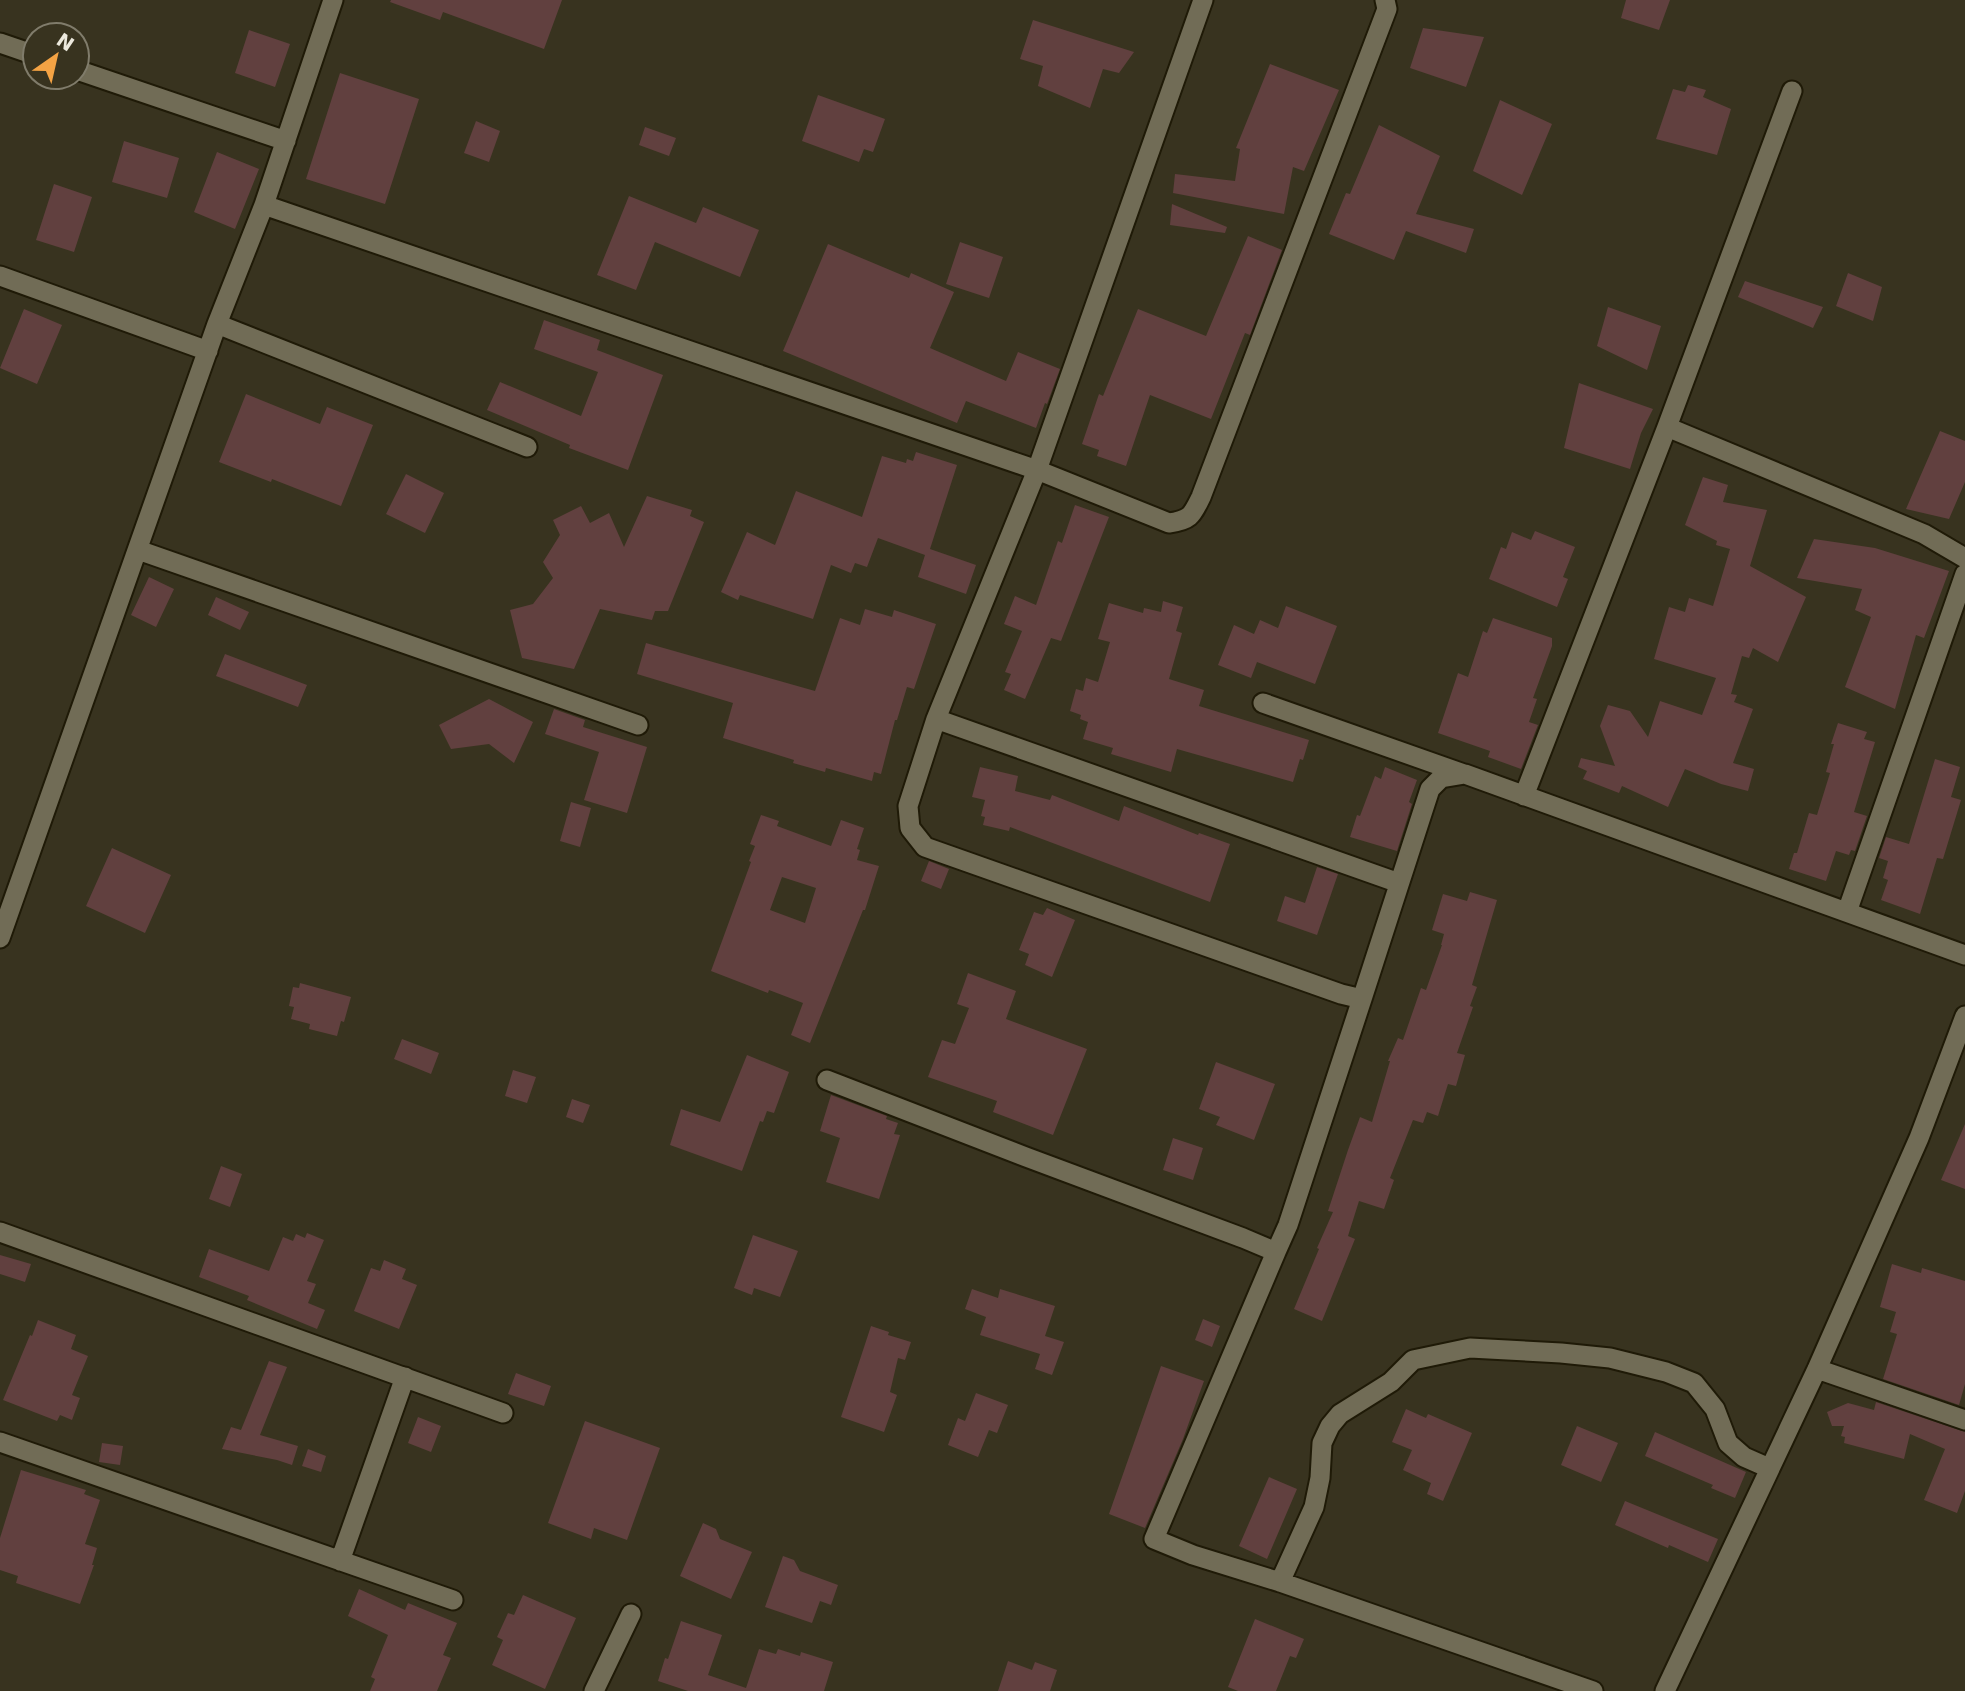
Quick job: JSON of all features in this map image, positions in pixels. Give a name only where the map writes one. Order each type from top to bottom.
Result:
[{"type":"street","points":[[0,938],[217,324],[264,205],[333,0]]},
{"type":"street","points":[[1203,0],[1037,470],[936,719],[908,806],[910,828],[925,847],[1362,999]]},
{"type":"street","points":[[264,205],[1037,470],[1169,523],[1185,521],[1193,514],[1201,497],[1387,9],[1385,0]]},
{"type":"street","points":[[0,43],[21,50]]},
{"type":"street","points":[[91,75],[286,141]]},
{"type":"street","points":[[1524,796],[1667,427],[1792,91]]},
{"type":"street","points":[[0,276],[208,351]]},
{"type":"street","points":[[217,324],[527,447]]},
{"type":"street","points":[[1667,427],[1924,534],[1965,558]]},
{"type":"street","points":[[138,550],[638,725]]},
{"type":"street","points":[[1847,912],[1965,574]]},
{"type":"street","points":[[1262,703],[1965,956]]},
{"type":"street","points":[[936,719],[1399,883]]},
{"type":"street","points":[[1465,774],[1441,778],[1430,789],[1288,1226],[1154,1539],[1193,1555],[1280,1582],[1593,1691]]},
{"type":"street","points":[[1665,1691],[1816,1369],[1919,1138],[1965,1016]]},
{"type":"street","points":[[827,1080],[1276,1252]]},
{"type":"street","points":[[0,1231],[503,1413]]},
{"type":"street","points":[[1280,1582],[1314,1507],[1320,1478],[1322,1443],[1329,1426],[1340,1414],[1391,1382],[1413,1360],[1470,1348],[1610,1358],[1666,1372],[1694,1384],[1715,1409],[1728,1443],[1744,1457],[1769,1468]]},
{"type":"street","points":[[1816,1369],[1965,1420]]},
{"type":"street","points":[[340,1560],[405,1377]]},
{"type":"street","points":[[0,1442],[453,1600]]},
{"type":"street","points":[[594,1691],[631,1614]]},
{"type":"building","points":[[562,0],[544,49],[443,12],[440,20],[390,2]]},
{"type":"building","points":[[1626,0],[1670,0],[1659,30],[1621,18]]},
{"type":"building","points":[[1033,20],[1134,52],[1119,73],[1103,69],[1090,108],[1038,86],[1043,66],[1020,59]]},
{"type":"building","points":[[1423,28],[1484,37],[1466,87],[1410,68]]},
{"type":"building","points":[[249,30],[290,44],[275,87],[235,73]]},
{"type":"building","points":[[1270,64],[1339,90],[1304,171],[1293,167],[1284,214],[1173,193],[1175,174],[1235,181],[1240,149],[1236,148]]},
{"type":"building","points":[[340,73],[419,99],[385,204],[306,179]]},
{"type":"building","points":[[1688,85],[1706,90],[1703,97],[1731,109],[1717,155],[1656,139],[1673,89],[1685,92]]},
{"type":"building","points":[[818,95],[885,119],[873,152],[864,149],[859,162],[802,141]]},
{"type":"building","points":[[1500,100],[1552,124],[1522,195],[1473,171]]},
{"type":"building","points":[[476,121],[500,131],[489,162],[464,153]]},
{"type":"building","points":[[1379,125],[1440,156],[1416,214],[1474,229],[1466,253],[1406,231],[1394,260],[1329,234],[1346,193],[1350,194]]},
{"type":"building","points":[[645,127],[676,138],[669,156],[639,145]]},
{"type":"building","points":[[124,141],[179,158],[167,198],[112,182]]},
{"type":"building","points":[[217,152],[259,169],[235,229],[194,212]]},
{"type":"building","points":[[54,184],[92,197],[74,252],[36,240]]},
{"type":"building","points":[[629,196],[696,223],[703,207],[759,230],[740,277],[655,242],[636,290],[597,275]]},
{"type":"building","points":[[1172,204],[1227,227],[1225,233],[1170,225]]},
{"type":"building","points":[[1248,236],[1282,250],[1250,335],[1245,333],[1211,419],[1150,395],[1126,466],[1097,456],[1099,450],[1082,444],[1099,394],[1103,396],[1138,309],[1206,336]]},
{"type":"building","points":[[960,242],[1003,257],[989,298],[946,284]]},
{"type":"building","points":[[828,244],[909,278],[911,273],[954,292],[930,348],[1006,381],[1018,352],[1060,369],[1036,428],[966,401],[957,423],[783,351]]},
{"type":"building","points":[[1848,273],[1882,287],[1873,321],[1836,306]]},
{"type":"building","points":[[1745,281],[1823,307],[1813,328],[1738,297]]},
{"type":"building","points":[[1608,307],[1661,326],[1647,370],[1597,346]]},
{"type":"building","points":[[24,309],[62,325],[37,384],[0,368]]},
{"type":"building","points":[[544,320],[600,340],[597,350],[663,375],[628,470],[569,448],[570,445],[487,410],[500,382],[581,416],[598,372],[534,349]]},
{"type":"building","points":[[1579,383],[1653,409],[1641,433],[1630,469],[1564,448]]},
{"type":"building","points":[[246,394],[320,424],[327,407],[373,425],[341,506],[219,462]]},
{"type":"building","points":[[1940,431],[1965,441],[1965,482],[1949,519],[1906,509]]},
{"type":"building","points":[[916,452],[957,465],[930,549],[976,565],[966,594],[918,577],[925,555],[878,538],[867,567],[855,563],[851,573],[831,565],[813,619],[740,595],[738,600],[721,592],[747,532],[775,545],[796,491],[862,517],[882,456],[906,463],[907,459],[913,461]]},
{"type":"building","points":[[406,474],[444,493],[425,533],[386,514]]},
{"type":"building","points":[[1703,477],[1728,485],[1723,502],[1767,510],[1750,566],[1806,597],[1778,662],[1753,648],[1749,658],[1742,656],[1731,694],[1737,695],[1734,702],[1753,709],[1733,763],[1754,769],[1748,791],[1721,784],[1685,769],[1668,807],[1622,786],[1619,793],[1583,779],[1587,771],[1578,767],[1581,758],[1615,766],[1600,726],[1608,705],[1630,711],[1648,737],[1660,701],[1702,715],[1716,678],[1654,659],[1669,607],[1685,612],[1689,598],[1713,606],[1730,549],[1716,545],[1717,541],[1685,525]]},
{"type":"building","points":[[647,496],[692,510],[690,516],[704,522],[668,611],[655,611],[652,620],[600,609],[574,669],[522,658],[510,610],[533,604],[553,578],[543,562],[560,535],[553,520],[581,506],[590,523],[609,513],[624,547]]},
{"type":"building","points":[[1075,505],[1109,517],[1061,641],[1051,638],[1025,699],[1004,690],[1011,674],[1005,672],[1022,631],[1004,624],[1015,596],[1036,605],[1058,541],[1062,543]]},
{"type":"building","points":[[1535,531],[1575,547],[1563,577],[1568,579],[1557,607],[1489,579],[1501,547],[1506,549],[1512,532],[1531,540]]},
{"type":"building","points":[[1814,539],[1875,548],[1949,571],[1924,638],[1916,635],[1895,709],[1845,687],[1871,617],[1855,610],[1862,589],[1797,578]]},
{"type":"building","points":[[149,577],[174,589],[156,627],[131,615]]},
{"type":"building","points":[[216,597],[249,612],[240,630],[208,615]]},
{"type":"building","points":[[1163,601],[1183,607],[1176,631],[1182,633],[1169,679],[1204,690],[1199,706],[1309,740],[1293,782],[1177,749],[1171,772],[1111,754],[1113,748],[1083,739],[1088,722],[1080,719],[1081,715],[1070,711],[1076,689],[1083,691],[1086,678],[1098,682],[1110,642],[1098,639],[1109,603],[1143,613],[1144,608],[1161,612]]},
{"type":"building","points":[[1286,606],[1337,626],[1315,684],[1257,662],[1251,678],[1218,665],[1234,625],[1254,634],[1260,620],[1278,628]]},
{"type":"building","points":[[865,609],[892,617],[894,610],[936,624],[914,689],[907,687],[881,774],[874,772],[872,781],[826,768],[825,772],[793,763],[794,760],[723,738],[733,703],[637,674],[646,643],[815,691],[840,618],[860,625]]},
{"type":"building","points":[[1493,618],[1552,638],[1552,646],[1533,698],[1537,699],[1529,722],[1538,725],[1521,769],[1488,757],[1490,751],[1438,733],[1458,673],[1468,677],[1483,631],[1487,633]]},
{"type":"building","points":[[225,654],[307,685],[298,707],[216,676]]},
{"type":"building","points":[[489,699],[533,722],[514,763],[489,744],[451,749],[439,725]]},
{"type":"building","points":[[554,709],[585,720],[583,727],[647,747],[627,813],[584,800],[599,752],[545,734]]},
{"type":"building","points":[[1838,723],[1867,732],[1864,739],[1875,742],[1854,812],[1867,816],[1855,851],[1851,850],[1849,855],[1836,851],[1826,881],[1789,869],[1794,853],[1797,853],[1809,813],[1817,815],[1830,773],[1826,772]]},
{"type":"building","points":[[1935,759],[1960,767],[1951,797],[1961,800],[1943,859],[1937,858],[1920,914],[1881,900],[1888,880],[1883,878],[1888,861],[1879,858],[1886,837],[1909,844]]},
{"type":"building","points":[[980,767],[1018,776],[1015,791],[1050,800],[1052,795],[1119,821],[1124,806],[1198,835],[1199,833],[1230,844],[1210,902],[1010,827],[1009,831],[983,825],[985,817],[981,816],[985,800],[972,797]]},
{"type":"building","points":[[1385,767],[1417,780],[1397,851],[1350,837],[1375,776],[1381,779]]},
{"type":"building","points":[[571,802],[591,808],[580,847],[560,841]]},
{"type":"building","points":[[761,815],[779,821],[777,826],[831,846],[841,820],[864,828],[857,849],[860,850],[857,860],[879,866],[865,910],[810,1043],[791,1035],[803,1003],[711,971],[751,862],[749,861],[755,846],[750,844]],"holes":[[[782,877],[816,888],[805,923],[770,910]]]},
{"type":"building","points":[[112,848],[171,875],[145,933],[86,906]]},
{"type":"building","points":[[929,861],[949,869],[941,889],[921,881]]},
{"type":"building","points":[[1317,867],[1338,874],[1317,935],[1277,921],[1285,896],[1305,903]]},
{"type":"building","points":[[1470,892],[1497,900],[1472,985],[1477,987],[1470,1006],[1473,1007],[1457,1053],[1465,1055],[1456,1086],[1448,1084],[1438,1116],[1427,1112],[1423,1123],[1413,1120],[1390,1178],[1394,1180],[1384,1209],[1359,1201],[1348,1236],[1355,1239],[1322,1321],[1294,1309],[1333,1212],[1328,1211],[1348,1150],[1360,1117],[1372,1122],[1388,1061],[1398,1038],[1403,1040],[1421,988],[1426,990],[1444,934],[1432,930],[1443,894],[1467,901]]},
{"type":"building","points":[[1047,908],[1075,920],[1052,977],[1025,965],[1029,954],[1019,950],[1034,912],[1043,915]]},
{"type":"building","points":[[968,973],[1016,991],[1006,1019],[1087,1049],[1053,1135],[993,1112],[997,1101],[928,1077],[942,1040],[955,1044],[969,1008],[957,1004]]},
{"type":"building","points":[[300,983],[351,997],[337,1036],[309,1029],[310,1024],[291,1019],[294,1007],[289,1006],[293,987],[299,988]]},
{"type":"building","points":[[402,1039],[439,1053],[431,1074],[394,1059]]},
{"type":"building","points":[[747,1055],[789,1072],[774,1113],[767,1111],[763,1122],[760,1121],[742,1171],[670,1145],[681,1109],[720,1122]]},
{"type":"building","points":[[1216,1062],[1275,1084],[1254,1140],[1216,1125],[1220,1117],[1199,1109]]},
{"type":"building","points":[[513,1070],[536,1077],[527,1103],[505,1096]]},
{"type":"building","points":[[831,1095],[887,1116],[886,1119],[898,1123],[894,1134],[900,1135],[879,1199],[826,1182],[840,1138],[820,1131]]},
{"type":"building","points":[[572,1099],[590,1105],[583,1123],[566,1117]]},
{"type":"building","points":[[1965,1124],[1965,1189],[1941,1180]]},
{"type":"building","points":[[1173,1138],[1203,1148],[1193,1180],[1163,1170]]},
{"type":"building","points":[[221,1166],[242,1174],[230,1207],[209,1199]]},
{"type":"building","points":[[307,1233],[324,1240],[307,1281],[316,1284],[308,1303],[325,1310],[317,1329],[247,1300],[249,1296],[199,1277],[209,1249],[269,1271],[283,1237],[293,1241],[296,1234],[305,1238]]},
{"type":"building","points":[[753,1235],[798,1251],[780,1297],[754,1288],[752,1295],[734,1288]]},
{"type":"building","points":[[0,1255],[31,1264],[25,1282],[0,1274]]},
{"type":"building","points":[[384,1260],[406,1269],[402,1279],[417,1285],[399,1329],[354,1311],[371,1268],[380,1271]]},
{"type":"building","points":[[1892,1264],[1921,1273],[1922,1268],[1965,1281],[1965,1384],[1959,1405],[1883,1379],[1897,1334],[1890,1332],[1896,1312],[1880,1307]]},
{"type":"building","points":[[972,1289],[998,1298],[1000,1289],[1055,1306],[1045,1336],[1064,1342],[1052,1375],[1035,1369],[1040,1354],[980,1335],[986,1317],[965,1309]]},
{"type":"building","points":[[1203,1319],[1220,1326],[1212,1347],[1195,1340]]},
{"type":"building","points":[[38,1320],[76,1335],[71,1349],[88,1356],[72,1395],[80,1398],[72,1420],[60,1415],[57,1421],[3,1400]]},
{"type":"building","points":[[871,1326],[911,1342],[905,1360],[898,1358],[890,1392],[897,1395],[884,1432],[841,1417]]},
{"type":"building","points":[[269,1361],[287,1367],[260,1435],[298,1446],[292,1465],[222,1449],[231,1427],[241,1430]]},
{"type":"building","points":[[1161,1366],[1204,1381],[1183,1439],[1145,1528],[1109,1514]]},
{"type":"building","points":[[516,1373],[551,1386],[544,1406],[508,1394]]},
{"type":"building","points":[[976,1393],[1008,1405],[997,1433],[989,1430],[978,1457],[948,1445],[958,1418],[965,1421]]},
{"type":"building","points":[[1876,1402],[1965,1432],[1965,1491],[1957,1513],[1924,1500],[1945,1449],[1910,1434],[1904,1459],[1844,1443],[1845,1437],[1841,1436],[1844,1426],[1832,1426],[1827,1412],[1848,1403],[1874,1410]]},
{"type":"building","points":[[1406,1409],[1426,1418],[1428,1414],[1472,1433],[1443,1501],[1427,1494],[1431,1483],[1403,1470],[1412,1450],[1392,1442]]},
{"type":"building","points":[[418,1417],[441,1426],[431,1452],[408,1443]]},
{"type":"building","points":[[585,1421],[660,1448],[627,1540],[594,1528],[591,1539],[548,1523]]},
{"type":"building","points":[[1577,1426],[1618,1443],[1601,1482],[1561,1465]]},
{"type":"building","points":[[1655,1432],[1746,1472],[1735,1498],[1711,1488],[1713,1485],[1645,1456]]},
{"type":"building","points":[[102,1443],[123,1446],[120,1465],[99,1462]]},
{"type":"building","points":[[308,1449],[326,1456],[321,1472],[302,1466]]},
{"type":"building","points":[[21,1470],[86,1490],[84,1494],[100,1500],[85,1544],[97,1548],[80,1604],[16,1583],[18,1576],[0,1570],[0,1538]]},
{"type":"building","points":[[1269,1477],[1297,1489],[1267,1559],[1239,1546]]},
{"type":"building","points":[[1625,1501],[1718,1539],[1708,1562],[1615,1525]]},
{"type":"building","points":[[703,1523],[716,1529],[720,1539],[752,1552],[731,1599],[680,1576]]},
{"type":"building","points":[[783,1556],[794,1560],[800,1571],[838,1585],[831,1605],[820,1601],[812,1623],[765,1607]]},
{"type":"building","points":[[359,1589],[405,1610],[408,1603],[457,1623],[443,1655],[451,1658],[437,1691],[370,1691],[375,1679],[371,1677],[388,1635],[348,1616]]},
{"type":"building","points":[[523,1595],[576,1618],[545,1689],[492,1665],[503,1640],[497,1637],[508,1613],[514,1615]]},
{"type":"building","points":[[1255,1619],[1304,1639],[1296,1658],[1290,1656],[1276,1691],[1238,1691],[1228,1687]]},
{"type":"building","points":[[681,1621],[722,1635],[708,1675],[746,1688],[759,1649],[776,1654],[778,1649],[800,1656],[801,1652],[833,1662],[824,1691],[688,1691],[658,1681]]},
{"type":"building","points":[[1008,1661],[1032,1670],[1035,1662],[1057,1670],[1050,1691],[998,1691]]}]
